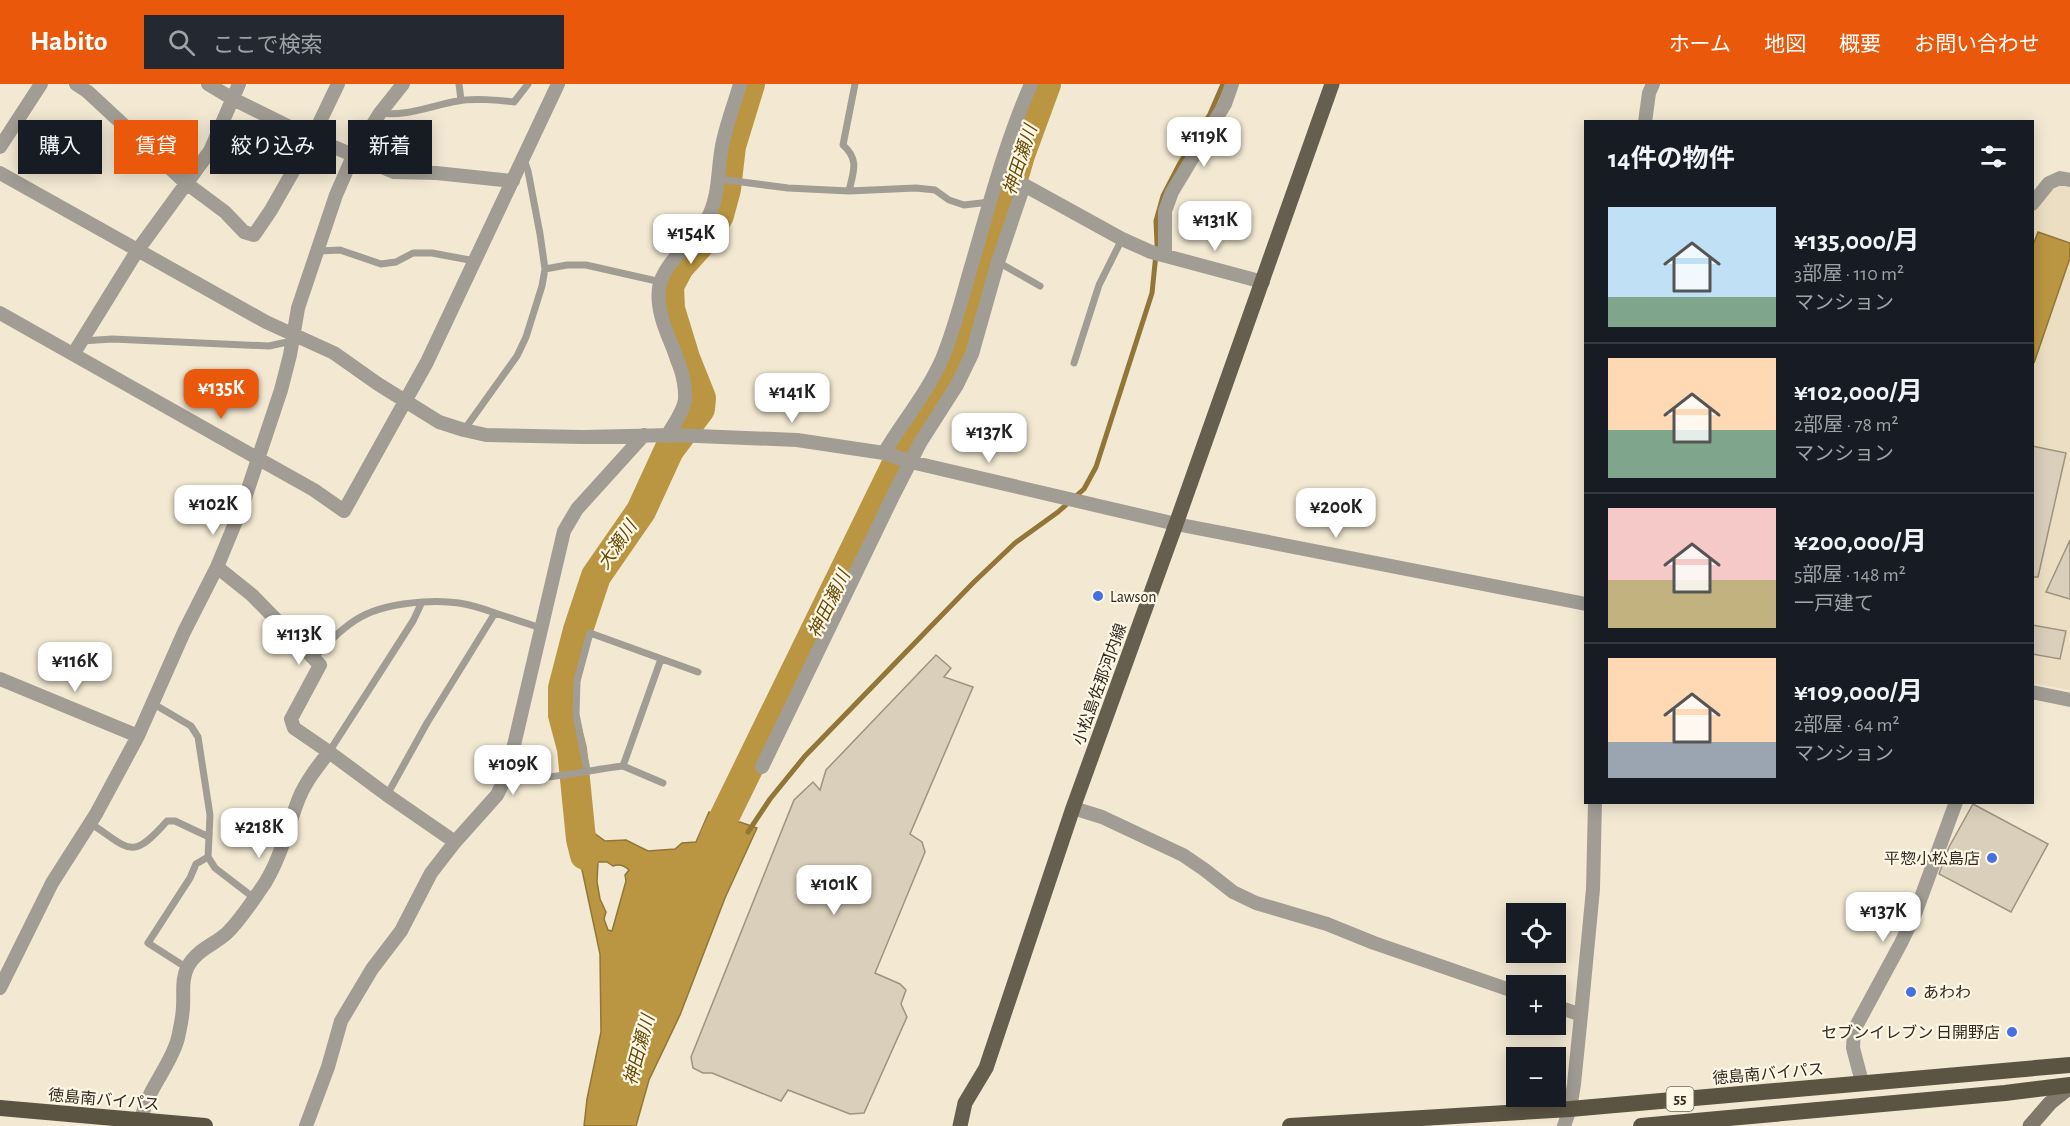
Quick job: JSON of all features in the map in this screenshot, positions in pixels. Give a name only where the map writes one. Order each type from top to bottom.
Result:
[{"type":"highway","name":"徳島南バイパス","points":[[1290,1126],[1570,1109],[2070,1065]]},
{"type":"highway","name":"55","points":[[1641,1126],[2070,1086]]},
{"type":"highway","name":"徳島南バイパス","points":[[0,1108],[141,1123],[205,1126]]},
{"type":"main road","name":"小松島佐那河内線","points":[[960,1126],[965,1103],[986,1068],[1073,808],[1332,84]]},
{"type":"main road","points":[[2030,1126],[2050,1103],[2070,1086]]},
{"type":"street","points":[[0,147],[41,84]]},
{"type":"street","points":[[76,84],[88,92],[186,183],[225,212],[244,232],[254,235],[292,174]]},
{"type":"street","points":[[208,84],[276,120]]},
{"type":"street","points":[[74,353],[137,251],[210,151],[239,84]]},
{"type":"street","points":[[321,120],[338,84]]},
{"type":"street","points":[[376,120],[404,84]]},
{"type":"street","points":[[0,313],[314,490],[344,511],[428,362],[558,84]]},
{"type":"street","points":[[670,435],[685,400],[682,374],[659,306],[661,282],[666,269],[691,243],[715,204],[722,179],[721,148],[740,84]]},
{"type":"street","points":[[887,454],[932,381],[942,358],[955,324],[990,201],[1021,107],[1031,84]]},
{"type":"street","points":[[1159,254],[1168,201],[1225,104],[1232,84]]},
{"type":"street","points":[[1645,120],[1649,93],[1653,84]]},
{"type":"street","points":[[0,988],[52,883],[90,823],[138,736],[184,632],[217,567],[243,504],[281,390],[294,337],[298,308],[336,195],[348,167]]},
{"type":"street","points":[[432,172],[513,181]]},
{"type":"street","points":[[0,173],[266,322],[294,337],[334,353],[439,422],[464,430],[497,436],[670,435],[797,440],[887,454],[908,461],[1176,524],[1584,604]]},
{"type":"street","points":[[2034,202],[2049,183],[2060,177],[2070,180]]},
{"type":"street","points":[[762,767],[908,461],[957,385],[972,354],[998,262],[1024,185],[1122,240],[1159,254],[1263,282]]},
{"type":"street","points":[[306,1126],[328,1068],[341,1021],[372,969],[401,932],[431,873],[496,795],[507,775],[564,531],[577,508],[644,435]]},
{"type":"street","points":[[217,567],[252,595],[320,665],[291,719],[294,728],[455,842]]},
{"type":"street","points":[[0,679],[138,736]]},
{"type":"street","points":[[2034,692],[2070,700]]},
{"type":"street","points":[[141,1123],[147,1101],[166,1068],[177,1039],[183,1007],[182,983],[187,968],[195,955],[226,934],[242,916],[266,880],[285,840],[304,789],[329,752]]},
{"type":"street","points":[[1564,1126],[1570,1109],[1593,889],[1594,804]]},
{"type":"street","points":[[1862,1083],[1853,1048],[1854,1030],[1915,914],[1955,804]]},
{"type":"street","points":[[1073,808],[1102,817],[1183,855],[1233,892],[1256,903],[1327,924],[1374,944],[1506,989]]},
{"type":"street","points":[[1566,1010],[1581,1015]]},
{"type":"lane","points":[[459,84],[461,100]]},
{"type":"lane","points":[[380,113],[409,111],[461,100],[514,102],[528,84]]},
{"type":"lane","points":[[849,191],[855,163],[851,152],[843,145],[855,84]]},
{"type":"lane","points":[[464,430],[517,356],[526,337],[545,269],[528,171],[523,159]]},
{"type":"lane","points":[[722,179],[788,188],[849,191],[916,188],[935,190],[949,200],[964,205],[990,201]]},
{"type":"lane","points":[[1074,363],[1099,285],[1122,240]]},
{"type":"lane","points":[[319,251],[340,250],[381,264],[396,262],[413,253],[432,253],[475,261]]},
{"type":"lane","points":[[998,262],[1040,286]]},
{"type":"lane","points":[[545,269],[567,265],[586,265],[661,282]]},
{"type":"lane","points":[[82,341],[112,339],[269,346],[294,337]]},
{"type":"lane","points":[[313,658],[343,628],[371,611],[392,604],[445,600],[468,603],[541,628]]},
{"type":"lane","points":[[329,752],[413,621],[422,602]]},
{"type":"lane","points":[[387,795],[427,723],[495,613]]},
{"type":"lane","points":[[587,770],[576,714],[577,681],[590,633],[698,672]]},
{"type":"lane","points":[[623,766],[661,659]]},
{"type":"lane","points":[[153,704],[191,726],[198,737],[210,815],[208,857],[215,868],[254,898]]},
{"type":"lane","points":[[507,775],[522,778],[568,775],[587,770],[623,766],[663,783]]},
{"type":"lane","points":[[90,823],[129,848],[139,848],[150,840],[167,821],[175,821],[209,837]]},
{"type":"lane","points":[[187,968],[148,943],[190,878],[196,864],[208,857]]},
{"type":"shaded area","points":[[2060,184],[2070,186],[2070,690],[2034,683],[2034,212],[2053,187]]},
{"type":"water","points":[[2038,232],[2070,243],[2070,258],[2034,363],[2034,243]]},
{"type":"water","points":[[709,812],[730,824],[740,822],[757,828],[725,898],[680,1015],[649,1080],[636,1126],[584,1126],[587,1099],[601,1032],[600,954],[581,865],[574,854],[565,816],[579,816],[582,824],[605,841],[626,840],[648,851],[675,849],[682,843],[696,842]],"holes":[[[598,862],[607,862],[629,870],[625,875],[626,881],[612,931],[608,930],[604,919],[606,912],[600,899],[597,882]]]},
{"type":"building","points":[[2034,446],[2066,453],[2038,577],[2034,577]]},
{"type":"building","points":[[2070,540],[2070,599],[2046,592]]},
{"type":"building","points":[[2034,625],[2066,631],[2060,659],[2034,654]]},
{"type":"building","points":[[936,655],[951,668],[944,677],[973,687],[910,834],[922,842],[925,852],[875,973],[900,984],[906,990],[901,1004],[907,1017],[864,1113],[850,1114],[788,1090],[781,1101],[712,1073],[703,1073],[693,1068],[691,1057],[794,800],[813,782],[820,790],[826,770]]},
{"type":"building","name":"平惣小松島店","points":[[1973,804],[2048,844],[2011,912],[1939,874],[1949,847]]},
{"type":"waterway","name":"大瀬川","points":[[585,855],[581,839],[572,749],[563,715],[563,688],[578,630],[596,576],[641,511],[669,450],[700,409],[701,398],[685,358],[670,309],[669,286],[679,267],[706,237],[719,215],[726,189],[731,146],[750,84]]},
{"type":"waterway","name":"神田瀬川","points":[[708,856],[716,834],[905,447],[944,389],[970,328],[1020,155],[1046,84]]},
{"type":"waterway","points":[[748,832],[770,799],[805,756],[974,582],[1015,543],[1058,512],[1084,489],[1096,467],[1152,293],[1157,244],[1156,221],[1163,196],[1210,114],[1223,84]]},
{"type":"place","name":"Lawson","points":[[1098,596]]},
{"type":"place","name":"平惣小松島店","points":[[1992,858]]},
{"type":"place","name":"あわわ","points":[[1911,992]]},
{"type":"place","name":"セブンイレブン 日開野店","points":[[2012,1032]]}]
